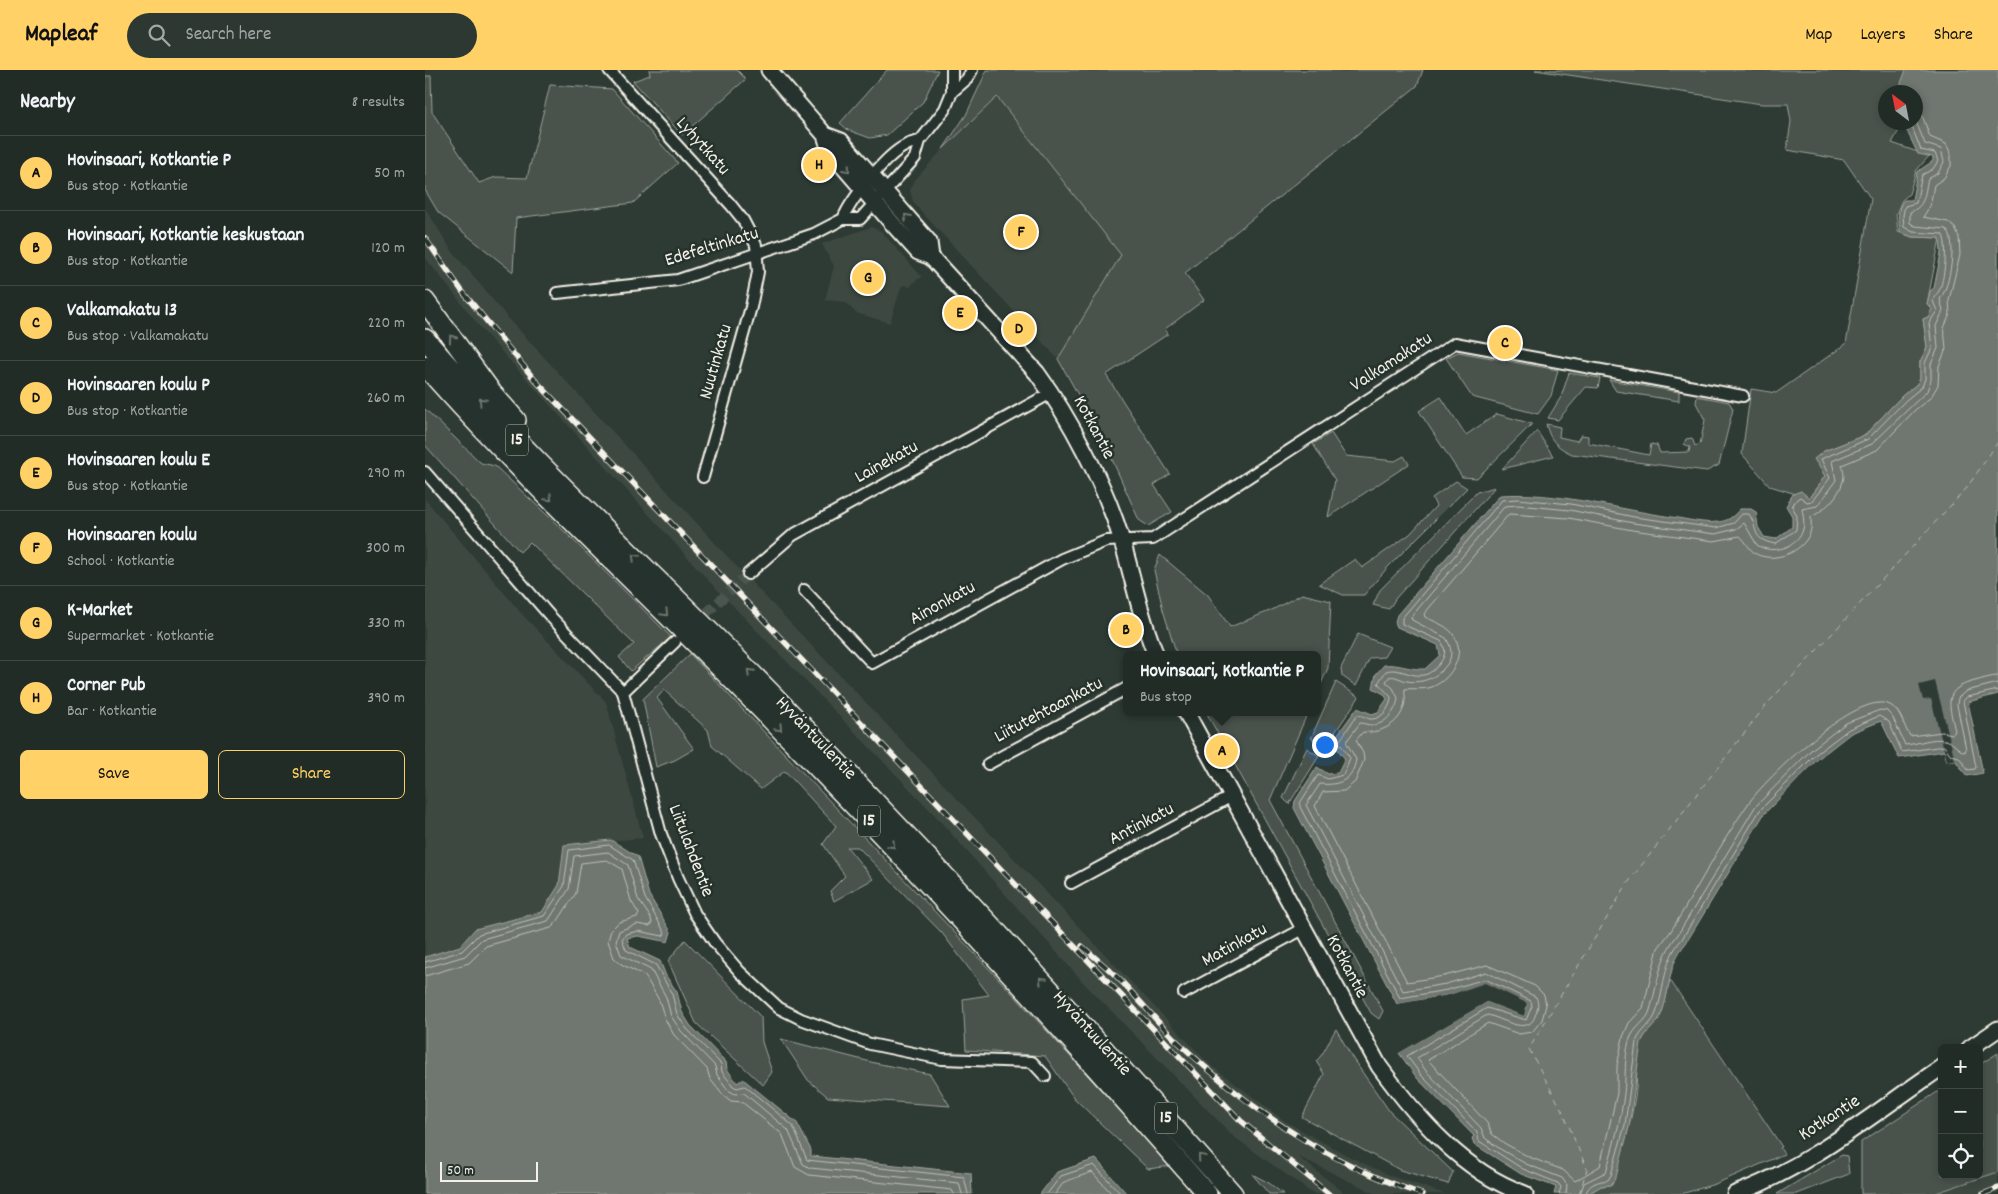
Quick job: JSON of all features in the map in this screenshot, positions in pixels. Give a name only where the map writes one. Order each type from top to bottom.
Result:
[{"type":"highway","points":[[425,301],[493,394],[614,536]]},
{"type":"highway","name":"Hyväntuulentie","points":[[425,339],[525,448],[772,694],[975,907],[1099,1042],[1233,1194]]},
{"type":"highway","name":"Hyväntuulentie","points":[[425,366],[539,488],[852,802],[1027,988],[1207,1194]]},
{"type":"street","name":"Lyhytkatu","points":[[609,70],[743,220],[756,245],[756,254]]},
{"type":"street","name":"Kotkantie","points":[[769,70],[825,135],[841,141],[867,183],[929,242],[931,257],[1037,373],[1051,392],[1100,486],[1122,540],[1155,651]]},
{"type":"street","points":[[843,219],[849,205],[867,183],[904,146],[920,141],[945,109],[952,92],[952,70]]},
{"type":"street","points":[[952,92],[967,79],[971,70]]},
{"type":"street","name":"Edefeltinkatu","points":[[557,293],[678,280],[814,234],[843,219],[860,219],[915,158],[920,141]]},
{"type":"street","name":"Nuutinkatu","points":[[703,477],[751,307],[758,272],[756,254]]},
{"type":"street","name":"Valkamakatu","points":[[1122,540],[1153,539],[1455,343],[1743,396]]},
{"type":"street","name":"Lainekatu","points":[[748,574],[793,535],[1051,392]]},
{"type":"street","name":"Liitulahdentie","points":[[425,472],[550,616],[623,692],[661,834],[678,878],[695,914],[715,943],[740,972],[779,1008],[801,1019],[870,1044],[942,1059],[1033,1062],[1045,1076]]},
{"type":"street","name":"Ainonkatu","points":[[804,590],[872,663],[1063,559],[1106,541],[1122,540]]},
{"type":"street","points":[[623,692],[675,642]]},
{"type":"street","name":"Liitutehtaankatu","points":[[988,764],[1123,690]]},
{"type":"street","name":"Kotkantie","points":[[1187,716],[1379,1066],[1402,1097],[1441,1140],[1463,1158],[1503,1184],[1525,1194]]},
{"type":"street","name":"Antinkatu","points":[[1071,883],[1231,797]]},
{"type":"street","name":"Matinkatu","points":[[1185,993],[1303,929]]},
{"type":"street","points":[[1976,1044],[1998,1029]]},
{"type":"street","name":"Kotkantie","points":[[1735,1194],[1785,1172],[1840,1138],[1938,1070]]},
{"type":"shaded area","points":[[649,70],[737,70],[746,79],[682,135],[633,81],[650,75]]},
{"type":"shaded area","points":[[887,70],[938,70],[923,102],[887,135],[870,138],[848,130],[840,123]]},
{"type":"shaded area","points":[[987,70],[1423,70],[1417,86],[1185,273],[1204,300],[1165,329],[1168,334],[1106,375],[1170,474],[1154,485],[1172,512],[1148,526],[1139,520],[1103,439],[1058,359],[1121,255],[997,97],[943,149],[966,115]]},
{"type":"shaded area","points":[[1535,70],[1908,70],[1907,85],[1878,85],[1878,130],[1899,130],[1892,143],[1929,156],[1916,171],[1909,194],[1902,200],[1896,214],[1898,232],[1912,237],[1940,238],[1927,304],[1933,309],[1928,317],[1923,319],[1927,347],[1920,362],[1920,379],[1865,435],[1824,451],[1822,469],[1825,476],[1809,498],[1770,486],[1742,454],[1751,389],[1776,393],[1846,344],[1871,199],[1844,160],[1787,150],[1791,121],[1788,104],[1762,104]]},
{"type":"shaded area","points":[[425,76],[431,76],[432,112],[479,183],[496,177],[527,178],[550,85],[612,89],[678,163],[633,203],[516,218],[513,272],[438,212],[425,190]]},
{"type":"shaded area","points":[[997,97],[1121,255],[1058,359],[918,208],[913,201],[910,190],[914,181],[943,149]]},
{"type":"shaded area","points":[[425,208],[452,251],[509,319],[738,568],[1209,1064],[1285,1121],[1315,1138],[1354,1159],[1394,1177],[1445,1194],[1376,1194],[1297,1156],[1346,1194],[1313,1194],[1233,1136],[1084,983],[932,812],[708,580],[484,332],[425,257]]},
{"type":"shaded area","points":[[871,227],[881,231],[922,277],[910,287],[904,285],[901,287],[890,323],[856,313],[845,302],[825,300],[834,266],[822,244]]},
{"type":"shaded area","points":[[1458,352],[1558,370],[1551,396],[1538,414],[1472,397],[1446,358]]},
{"type":"shaded area","points":[[1569,373],[1600,378],[1598,388],[1586,387],[1558,420],[1548,418],[1561,397]]},
{"type":"shaded area","points":[[1609,380],[1679,392],[1679,401],[1616,391]]},
{"type":"shaded area","points":[[1697,396],[1729,402],[1733,409],[1719,465],[1707,471],[1572,454],[1555,443],[1546,424],[1560,427],[1559,437],[1577,441],[1581,435],[1588,436],[1588,443],[1649,455],[1651,444],[1657,445],[1660,453],[1689,452],[1690,447],[1684,444],[1686,439],[1692,438],[1695,446],[1700,444],[1705,420],[1696,403]]},
{"type":"shaded area","points":[[1441,397],[1466,435],[1497,414],[1532,424],[1477,478],[1462,477],[1419,411]]},
{"type":"shaded area","points":[[425,409],[481,463],[495,466],[671,637],[631,671],[619,657],[634,644],[530,542],[520,552],[425,445]]},
{"type":"shaded area","points":[[1537,431],[1553,456],[1502,469]]},
{"type":"shaded area","points":[[1331,433],[1346,456],[1395,461],[1404,456],[1409,464],[1328,517],[1335,480],[1313,444]]},
{"type":"shaded area","points":[[1456,481],[1467,488],[1388,567],[1364,595],[1343,595],[1319,584],[1355,559],[1362,568],[1410,534],[1436,506],[1432,498]]},
{"type":"shaded area","points":[[1495,487],[1395,599],[1389,609],[1373,605],[1380,590],[1477,492]]},
{"type":"shaded area","points":[[425,499],[521,613],[606,702],[643,838],[564,845],[559,885],[542,912],[475,929],[460,946],[425,957]]},
{"type":"shaded area","points":[[1160,555],[1208,595],[1230,627],[1272,610],[1302,594],[1331,601],[1328,668],[1321,684],[1321,651],[1176,651],[1163,610],[1154,570]]},
{"type":"shaded area","points":[[1358,634],[1390,647],[1384,657],[1370,658],[1356,686],[1342,676],[1341,668]]},
{"type":"shaded area","points":[[690,654],[1012,993],[1171,1166],[1148,1169],[1074,1098],[1045,1056],[966,1050],[963,999],[989,995],[942,933],[858,847],[847,847],[873,879],[834,901],[830,891],[845,876],[823,844],[836,826],[785,771],[761,789],[712,746],[708,730],[664,690],[657,698],[694,749],[675,760],[656,767],[643,699]]},
{"type":"shaded area","points":[[1336,682],[1359,697],[1325,747],[1311,738]]},
{"type":"shaded area","points":[[1208,716],[1306,716],[1270,800],[1383,1011],[1379,1019],[1371,1013]]},
{"type":"shaded area","points":[[1307,748],[1319,756],[1289,804],[1283,798]]},
{"type":"shaded area","points":[[685,940],[761,1017],[762,1042],[772,1072],[763,1085],[696,1023],[668,961]]},
{"type":"shaded area","points":[[1670,980],[1782,1147],[1780,1148],[1784,1154],[1715,1184],[1681,1194],[1588,1194],[1601,1186],[1611,1185],[1622,1152],[1633,1108],[1639,1047],[1643,1038],[1662,1012]]},
{"type":"shaded area","points":[[1336,1029],[1353,1059],[1390,1112],[1453,1172],[1448,1184],[1400,1170],[1302,1117],[1324,1074],[1316,1061]]},
{"type":"shaded area","points":[[781,1039],[875,1063],[930,1074],[950,1106],[828,1097],[808,1080]]},
{"type":"shaded area","points":[[1998,1053],[1998,1172],[1983,1177],[1983,1089],[1983,1062]]},
{"type":"shaded area","points":[[1938,1092],[1938,1179],[1977,1179],[1933,1194],[1861,1194],[1861,1142]]},
{"type":"shaded area","points":[[1842,1155],[1847,1156],[1849,1174],[1797,1194],[1777,1194]]},
{"type":"shaded area","points":[[1998,1172],[1998,1194],[1933,1194],[1983,1179]]},
{"type":"shaded area","points":[[1252,1174],[1269,1183],[1283,1194],[1269,1194]]},
{"type":"water","points":[[1906,70],[1998,70],[1998,694],[1968,702],[1983,773],[1967,776],[1955,760],[1947,761],[1944,751],[1899,758],[1881,721],[1851,733],[1819,758],[1764,814],[1675,960],[1661,1015],[1641,1043],[1629,1127],[1616,1177],[1611,1185],[1601,1186],[1588,1194],[1554,1194],[1556,1187],[1521,1174],[1474,1144],[1472,1138],[1474,1136],[1417,1078],[1399,1053],[1487,1002],[1524,1016],[1527,1003],[1485,984],[1449,995],[1397,1004],[1294,808],[1295,801],[1317,767],[1328,774],[1338,773],[1345,759],[1332,742],[1357,708],[1372,714],[1378,712],[1387,699],[1384,694],[1373,688],[1376,674],[1384,665],[1425,669],[1440,655],[1438,645],[1397,627],[1395,622],[1397,615],[1500,495],[1521,494],[1564,498],[1707,522],[1725,521],[1740,509],[1751,509],[1756,512],[1758,527],[1764,537],[1776,539],[1792,527],[1792,516],[1786,506],[1793,494],[1801,491],[1809,498],[1825,476],[1814,459],[1824,451],[1865,435],[1902,396],[1917,384],[1920,379],[1920,362],[1927,347],[1923,319],[1928,317],[1932,309],[1927,304],[1930,291],[1934,288],[1941,253],[1940,238],[1912,237],[1900,232],[1899,215],[1901,203],[1904,200],[1912,200],[1917,172],[1933,161],[1933,157],[1918,154],[1906,130],[1923,130],[1923,85],[1901,85]]},
{"type":"water","points":[[611,840],[638,857],[649,895],[671,932],[668,942],[638,936],[627,938],[630,947],[660,961],[666,976],[677,992],[682,1012],[690,1025],[726,1062],[727,1069],[737,1083],[743,1079],[797,1123],[811,1150],[811,1156],[971,1173],[972,1194],[425,1194],[425,957],[460,946],[475,929],[542,912],[559,885],[564,845]]},
{"type":"water","points":[[1096,1159],[1127,1194],[1040,1194],[1057,1172]]},
{"type":"pier","points":[[1935,681],[1955,760],[1947,761],[1931,699],[1923,700],[1919,685]]},
{"type":"pier","points":[[1485,983],[1527,1003],[1524,1016],[1487,1002],[1399,1053],[1399,1050],[1486,999],[1522,1012],[1524,1005],[1485,986],[1449,997],[1397,1007],[1397,1004],[1449,995]]},
{"type":"ferry route","points":[[1579,1194],[1587,1169],[1562,1110],[1529,1049],[1627,884],[1767,704],[1966,489],[1998,442]]},
{"type":"tunnel","points":[[696,623],[748,574]]},
{"type":"railway","points":[[425,238],[462,291],[535,380],[1240,1120],[1329,1194]]},
{"type":"railway","points":[[1082,946],[1110,970],[1181,1045],[1235,1092],[1264,1114],[1324,1152],[1388,1182],[1422,1194]]},
{"type":"railway","points":[[1983,1194],[1998,1188]]},
{"type":"place","name":"Corner Pub","points":[[819,165]]},
{"type":"place","name":"Hovinsaaren koulu","points":[[1021,232]]},
{"type":"place","name":"K-Market","points":[[868,278]]},
{"type":"place","name":"Hovinsaaren koulu E","points":[[960,313]]},
{"type":"place","name":"Hovinsaaren koulu P","points":[[1019,329]]},
{"type":"place","name":"Valkamakatu 13","points":[[1505,343]]},
{"type":"place","name":"Hovinsaari, Kotkantie keskustaan","points":[[1126,630]]},
{"type":"place","name":"Hovinsaari, Kotkantie P","points":[[1222,751]]}]
